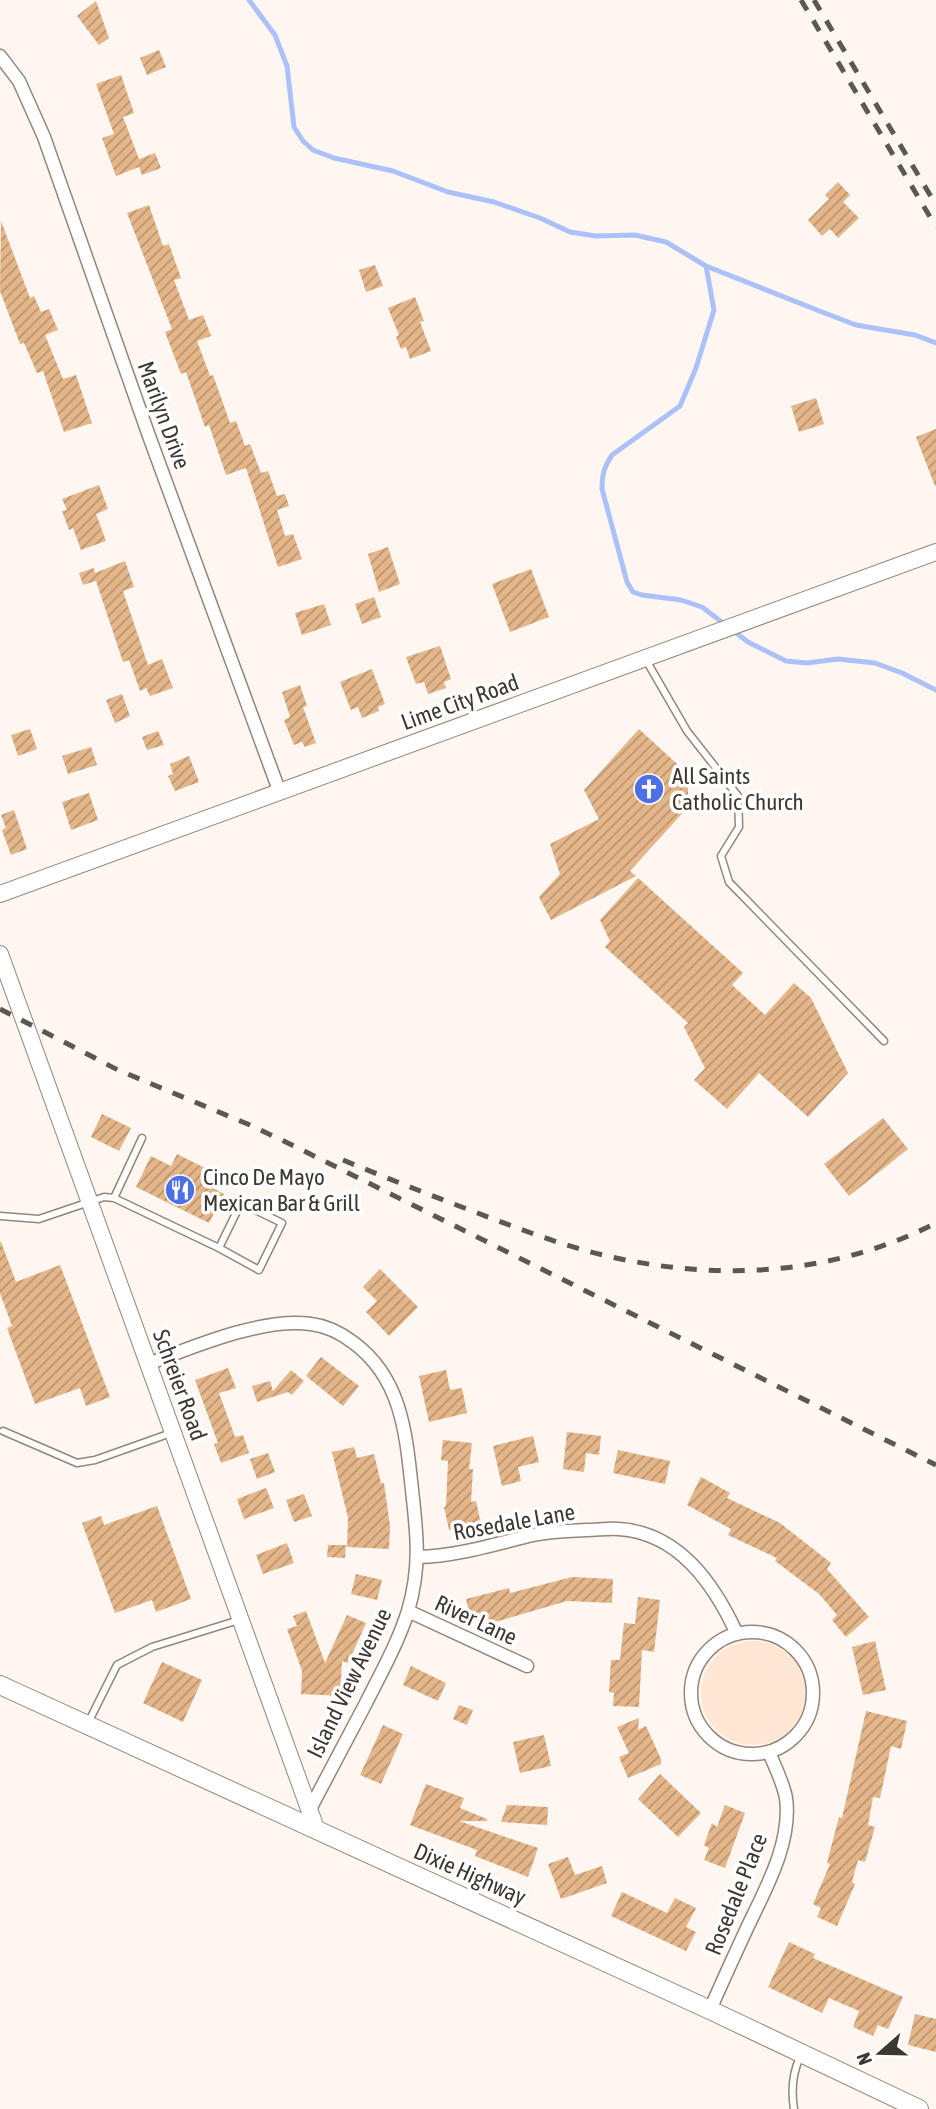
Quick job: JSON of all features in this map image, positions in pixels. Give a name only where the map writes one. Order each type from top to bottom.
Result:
[{"type":"main road","name":"Dixie Highway","points":[[0,1685],[919,2109]]},
{"type":"street","name":"Marilyn Drive","points":[[0,56],[19,81],[44,137],[149,436],[280,793]]},
{"type":"street","name":"Lime City Road","points":[[0,894],[936,552]]},
{"type":"street","name":"Schreier Road","points":[[0,954],[317,1831]]},
{"type":"street","name":"Island View Avenue","points":[[148,1364],[258,1327],[284,1323],[321,1326],[344,1335],[366,1352],[382,1370],[397,1402],[409,1462],[418,1557],[408,1611],[381,1673],[309,1811]]},
{"type":"street","name":"Rosedale Lane","points":[[418,1557],[464,1552],[555,1531],[618,1529],[638,1532],[674,1548],[693,1563],[724,1607],[737,1634]]},
{"type":"street","name":"River Lane","points":[[408,1611],[527,1666]]},
{"type":"street","points":[[755,1632],[780,1639],[801,1656],[811,1679],[813,1691],[809,1715],[794,1737],[769,1752],[763,1754],[733,1751],[722,1746],[712,1739],[698,1722],[693,1709],[691,1692],[698,1663],[713,1646],[737,1634],[755,1632]]},
{"type":"street","name":"Rosedale Place","points":[[709,2010],[770,1879],[781,1846],[786,1823],[786,1799],[769,1752]]},
{"type":"lane","points":[[645,659],[687,731],[738,796],[739,827],[722,856],[729,882],[884,1041]]},
{"type":"lane","points":[[114,1198],[142,1138]]},
{"type":"lane","points":[[0,1216],[39,1219],[89,1201],[104,1197],[114,1198],[259,1270],[282,1223],[241,1203],[219,1248]]},
{"type":"lane","points":[[3,1431],[77,1463],[95,1460],[173,1433]]},
{"type":"lane","points":[[87,1725],[117,1665],[152,1647],[240,1619]]},
{"type":"lane","points":[[794,2109],[791,2087],[802,2053]]},
{"type":"shaded area","points":[[753,1641],[773,1645],[790,1656],[801,1673],[805,1693],[801,1713],[790,1730],[773,1741],[753,1745],[733,1741],[716,1730],[705,1713],[701,1693],[705,1673],[716,1656],[733,1645]]},
{"type":"building","points":[[96,1],[109,38],[99,45],[77,16]]},
{"type":"building","points":[[159,50],[166,67],[147,75],[140,58]]},
{"type":"building","points":[[121,75],[134,113],[123,117],[139,159],[155,153],[161,168],[142,175],[139,167],[116,176],[102,138],[114,134],[96,84]]},
{"type":"building","points":[[838,182],[850,195],[843,202],[859,218],[838,238],[830,229],[822,236],[808,220],[829,199],[825,195]]},
{"type":"building","points":[[149,205],[163,246],[169,244],[181,278],[174,280],[189,320],[203,315],[211,336],[197,341],[210,376],[213,375],[230,423],[236,421],[245,446],[250,444],[261,473],[268,471],[277,496],[285,494],[289,506],[277,510],[285,536],[293,534],[302,559],[278,567],[246,468],[226,475],[209,425],[205,427],[186,372],[181,374],[165,332],[172,329],[127,213]]},
{"type":"building","points":[[1,221],[30,298],[34,296],[41,312],[49,309],[58,330],[45,335],[63,379],[76,375],[92,423],[64,432],[43,371],[37,373],[24,343],[20,344],[0,291]]},
{"type":"building","points":[[375,265],[383,286],[366,292],[359,270]]},
{"type":"building","points":[[415,297],[424,321],[420,322],[431,351],[410,359],[406,347],[401,349],[396,337],[399,335],[388,308]]},
{"type":"building","points":[[816,398],[824,424],[799,432],[791,406]]},
{"type":"building","points":[[936,429],[936,486],[935,486],[916,437]]},
{"type":"building","points":[[99,485],[108,509],[96,514],[106,541],[81,550],[73,528],[69,530],[62,511],[67,510],[62,499]]},
{"type":"building","points":[[388,547],[400,584],[379,592],[368,554]]},
{"type":"building","points":[[125,561],[134,587],[123,591],[148,665],[162,659],[173,688],[150,696],[146,688],[140,691],[129,660],[123,662],[96,581],[83,585],[79,573],[94,568],[95,573]]},
{"type":"building","points":[[531,569],[549,617],[510,632],[492,584]]},
{"type":"building","points":[[374,597],[381,617],[362,624],[355,604]]},
{"type":"building","points":[[324,604],[331,625],[302,635],[295,613]]},
{"type":"building","points":[[440,646],[451,679],[444,682],[446,688],[428,694],[424,682],[416,684],[406,657]]},
{"type":"building","points":[[372,669],[385,704],[378,707],[379,711],[362,718],[358,707],[351,710],[340,682]]},
{"type":"building","points":[[300,685],[307,706],[303,707],[316,743],[305,747],[302,742],[294,745],[284,720],[290,717],[282,692]]},
{"type":"building","points":[[122,694],[130,716],[115,723],[106,700]]},
{"type":"building","points":[[30,729],[37,749],[18,756],[11,735]]},
{"type":"building","points":[[639,729],[688,774],[688,807],[630,871],[636,876],[551,920],[539,897],[560,874],[550,844],[599,819],[584,790]]},
{"type":"building","points":[[158,731],[164,745],[147,750],[142,737]]},
{"type":"building","points":[[91,747],[97,765],[68,774],[62,756]]},
{"type":"building","points":[[189,756],[199,782],[175,791],[168,776],[173,774],[170,764]]},
{"type":"building","points":[[89,793],[98,820],[71,830],[62,802]]},
{"type":"building","points":[[14,810],[27,849],[11,855],[2,830],[6,828],[1,815]]},
{"type":"building","points":[[638,878],[743,973],[732,985],[765,1015],[794,983],[811,998],[848,1073],[808,1117],[759,1073],[727,1109],[694,1080],[705,1068],[684,1027],[688,1023],[605,947],[610,941],[600,920]]},
{"type":"building","points":[[102,1114],[131,1128],[119,1151],[91,1137]]},
{"type":"building","points":[[883,1118],[908,1149],[849,1196],[824,1164]]},
{"type":"building","name":"Cinco De Mayo Mexican Bar & Grill","points":[[177,1154],[207,1169],[201,1182],[224,1194],[209,1223],[136,1187],[151,1156],[171,1166]]},
{"type":"building","points":[[0,1242],[16,1282],[60,1265],[110,1397],[86,1406],[80,1388],[35,1404],[7,1328],[12,1326],[0,1293]]},
{"type":"building","points":[[380,1269],[418,1307],[389,1336],[366,1312],[377,1301],[363,1287]]},
{"type":"building","points":[[321,1357],[359,1386],[343,1406],[306,1376]]},
{"type":"building","points":[[228,1368],[236,1388],[219,1393],[235,1437],[243,1435],[249,1453],[221,1463],[214,1444],[218,1443],[195,1380]]},
{"type":"building","points":[[291,1370],[304,1381],[292,1395],[288,1392],[257,1402],[252,1386],[270,1381],[273,1391]]},
{"type":"building","points":[[446,1370],[450,1390],[462,1388],[467,1413],[429,1422],[419,1376]]},
{"type":"building","points":[[567,1432],[601,1436],[599,1455],[586,1453],[584,1472],[563,1469]]},
{"type":"building","points":[[533,1436],[539,1462],[518,1467],[521,1481],[502,1486],[493,1446]]},
{"type":"building","points":[[443,1440],[472,1443],[469,1469],[473,1469],[471,1502],[476,1501],[481,1524],[449,1530],[444,1507],[448,1461],[441,1460]]},
{"type":"building","points":[[354,1447],[357,1458],[374,1454],[381,1483],[384,1483],[390,1526],[389,1549],[347,1547],[348,1518],[332,1452]]},
{"type":"building","points":[[618,1450],[670,1461],[665,1484],[613,1473]]},
{"type":"building","points":[[268,1453],[275,1472],[257,1479],[250,1459]]},
{"type":"building","points":[[701,1477],[730,1493],[727,1498],[780,1523],[831,1563],[827,1569],[869,1617],[846,1637],[832,1620],[837,1615],[819,1594],[775,1561],[777,1558],[728,1535],[731,1529],[687,1505]]},
{"type":"building","points":[[266,1488],[274,1508],[244,1519],[237,1499]]},
{"type":"building","points":[[304,1494],[312,1516],[294,1522],[286,1500]]},
{"type":"building","points":[[157,1506],[191,1599],[156,1612],[152,1600],[115,1613],[82,1523],[101,1516],[104,1525]]},
{"type":"building","points":[[287,1543],[294,1563],[263,1574],[256,1555]]},
{"type":"building","points":[[328,1545],[346,1545],[345,1558],[327,1557]]},
{"type":"building","points":[[356,1574],[382,1580],[377,1600],[351,1594]]},
{"type":"building","points":[[572,1577],[613,1579],[612,1603],[567,1601],[485,1625],[483,1618],[471,1621],[466,1599],[509,1588],[510,1593]]},
{"type":"building","points":[[638,1597],[660,1600],[654,1652],[642,1650],[639,1707],[613,1706],[614,1693],[609,1692],[611,1660],[620,1660],[624,1623],[635,1624]]},
{"type":"building","points":[[306,1611],[325,1663],[347,1615],[366,1623],[348,1663],[342,1661],[340,1696],[301,1694],[302,1671],[287,1629],[297,1626],[293,1616]]},
{"type":"building","points":[[875,1641],[886,1690],[863,1695],[852,1647]]},
{"type":"building","points":[[162,1662],[202,1680],[183,1722],[143,1703]]},
{"type":"building","points":[[411,1666],[446,1683],[438,1701],[403,1685]]},
{"type":"building","points":[[459,1705],[473,1710],[467,1725],[453,1719]]},
{"type":"building","points":[[866,1711],[907,1721],[901,1749],[891,1746],[880,1798],[873,1797],[868,1825],[875,1827],[865,1862],[858,1860],[852,1882],[855,1884],[837,1926],[817,1917],[821,1908],[813,1904],[830,1864],[827,1863],[839,1817],[842,1818]]},
{"type":"building","points":[[639,1718],[638,1730],[646,1726],[661,1764],[628,1778],[619,1757],[629,1753],[617,1727]]},
{"type":"building","points":[[383,1725],[403,1734],[381,1784],[360,1775]]},
{"type":"building","points":[[544,1735],[551,1766],[520,1773],[513,1742]]},
{"type":"building","points":[[660,1774],[701,1813],[678,1837],[638,1799]]},
{"type":"building","points":[[426,1784],[464,1798],[460,1808],[487,1819],[459,1821],[538,1848],[528,1877],[475,1856],[477,1850],[410,1825]]},
{"type":"building","points":[[507,1805],[548,1807],[547,1825],[501,1822]]},
{"type":"building","points":[[725,1805],[745,1813],[725,1868],[704,1860],[709,1848],[704,1845],[712,1823],[717,1827]]},
{"type":"building","points":[[568,1857],[575,1875],[602,1866],[607,1883],[561,1899],[548,1864]]},
{"type":"building","points":[[622,1892],[667,1913],[675,1898],[696,1908],[686,1927],[696,1932],[686,1951],[611,1916]]},
{"type":"building","points":[[789,1942],[815,1954],[813,1958],[903,1997],[888,2029],[878,2025],[873,2036],[853,2027],[859,2011],[829,1998],[822,2013],[768,1987]]},
{"type":"building","points":[[915,2014],[936,2019],[936,2052],[908,2045]]},
{"type":"waterway","points":[[249,0],[275,35],[287,66],[294,127],[313,150],[334,158],[393,171],[448,192],[494,202],[570,232],[596,236],[635,235],[666,242],[706,266],[856,325],[915,335],[936,343]]},
{"type":"waterway","points":[[706,266],[714,310],[696,368],[680,406],[612,455],[604,471],[602,489],[627,582],[633,592],[681,600],[702,607],[748,642],[786,661],[807,663],[838,659],[875,663],[936,690]]},
{"type":"railway","points":[[801,0],[936,227]]},
{"type":"railway","points":[[814,0],[936,205]]},
{"type":"railway","points":[[0,1009],[118,1070],[292,1145],[936,1465]]},
{"type":"railway","points":[[343,1160],[569,1246],[645,1264],[688,1269],[731,1271],[815,1264],[896,1241],[936,1223]]},
{"type":"place","name":"All Saints Catholic Church","points":[[649,789]]},
{"type":"place","name":"Cinco De Mayo Mexican Bar & Grill","points":[[180,1190]]}]
